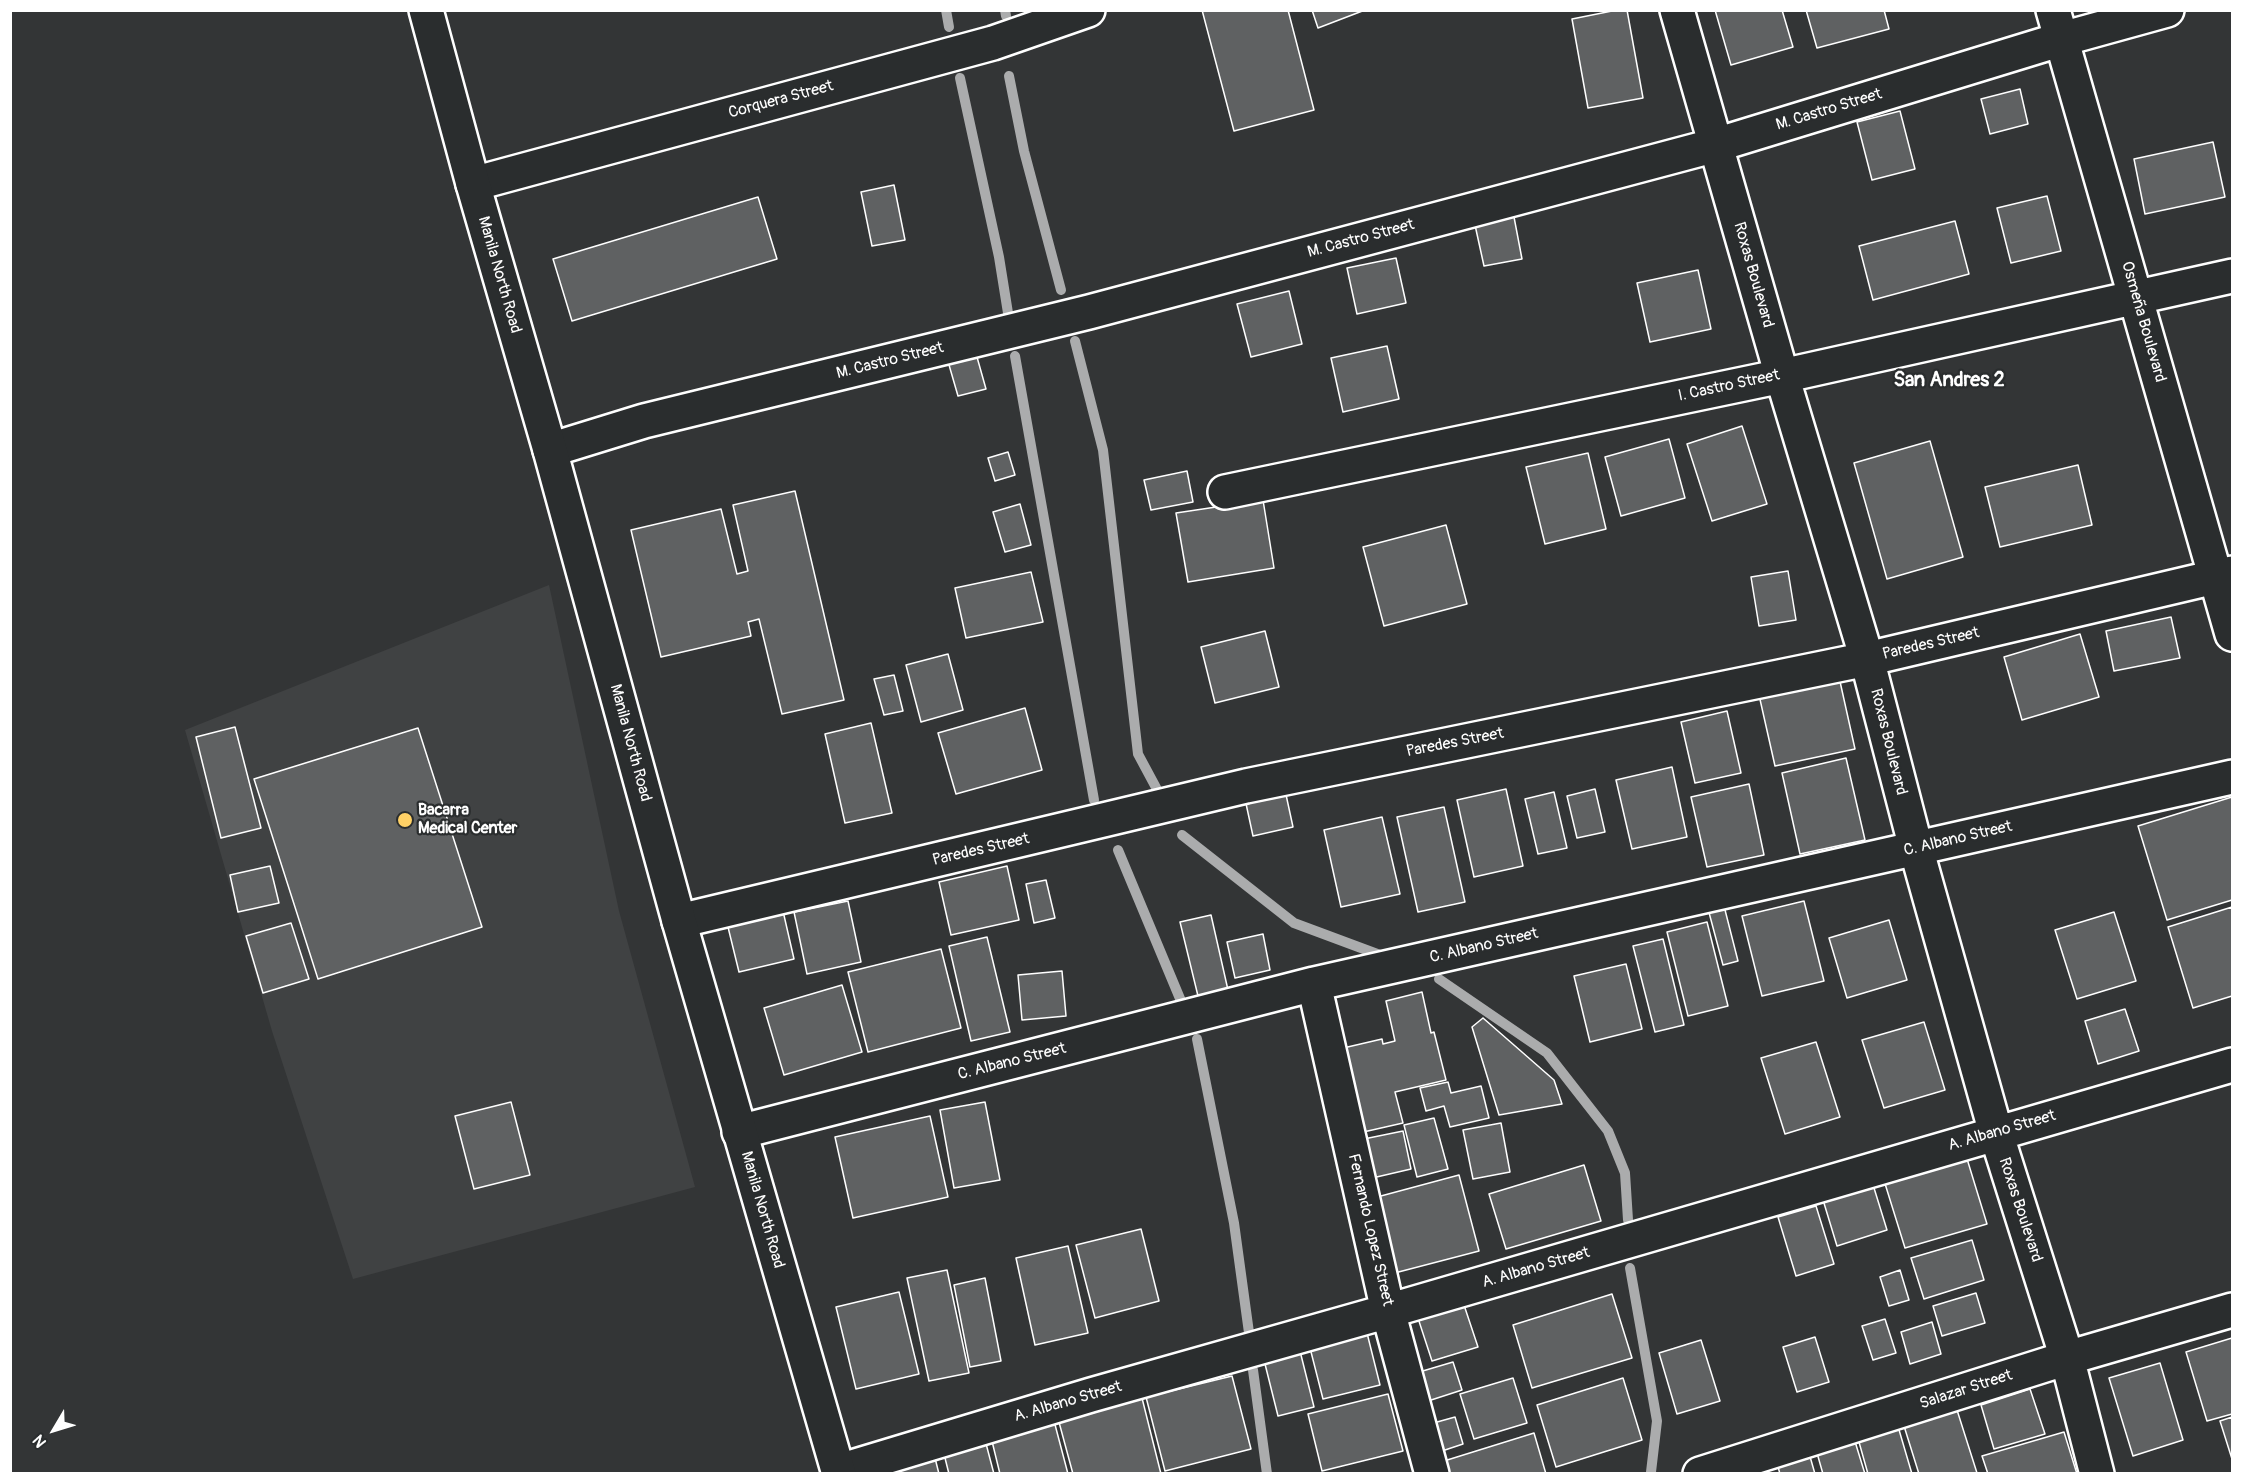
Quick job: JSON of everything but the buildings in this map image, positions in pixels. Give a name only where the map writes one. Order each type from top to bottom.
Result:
[{"type":"main road","name":"Manila North Road","points":[[426,10],[472,184],[550,450],[679,921],[839,1472]]},
{"type":"main road","name":"Corquera Street","points":[[472,184],[993,43],[1088,10]]},
{"type":"main road","name":"Roxas Boulevard","points":[[1677,10],[1782,376],[1867,660],[1916,848],[1996,1133],[2067,1358],[2097,1473]]},
{"type":"main road","name":"M. Castro Street","points":[[550,450],[644,421],[1089,312],[1716,145],[2058,25],[2167,10]]},
{"type":"main road","name":"Osmeña Boulevard","points":[[2058,25],[2136,296],[2224,575],[2232,634]]},
{"type":"main road","name":"I. Castro Street","points":[[1225,492],[1782,376],[2232,276]]},
{"type":"main road","name":"Paredes Street","points":[[679,921],[1246,786],[1867,660],[2224,575]]},
{"type":"main road","name":"C. Albano Street","points":[[739,1132],[1314,984],[2232,777]]},
{"type":"main road","name":"Fernando Lopez Street","points":[[1314,984],[1388,1311],[1432,1473]]},
{"type":"main road","name":"A. Albano Street","points":[[839,1472],[1090,1395],[1388,1311],[2232,1065]]},
{"type":"main road","name":"Salazar Street","points":[[1700,1473],[2067,1358],[2232,1311]]},
{"type":"shaded area","points":[[549,585],[619,911],[695,1187],[353,1279],[272,1031],[185,730]]},
{"type":"waterway","points":[[946,10],[949,27]]},
{"type":"waterway","points":[[1005,10],[1006,16]]},
{"type":"waterway","points":[[1009,76],[1024,151],[1061,290]]},
{"type":"waterway","points":[[960,78],[999,257],[1008,313]]},
{"type":"waterway","points":[[1075,341],[1103,450],[1138,754],[1160,795]]},
{"type":"waterway","points":[[1015,356],[1094,800]]},
{"type":"waterway","points":[[1182,835],[1294,923],[1380,955]]},
{"type":"waterway","points":[[1118,850],[1181,1001]]},
{"type":"waterway","points":[[1439,979],[1547,1053],[1608,1131],[1625,1173],[1628,1220]]},
{"type":"waterway","points":[[1197,1039],[1234,1223],[1250,1340]]},
{"type":"waterway","points":[[1630,1268],[1657,1421],[1651,1472]]},
{"type":"waterway","points":[[1253,1370],[1267,1474]]},
{"type":"place","name":"Bacarra Medical Center","points":[[405,820]]},
{"type":"district","name":"San Andres 2","points":[[1949,381]]}]
